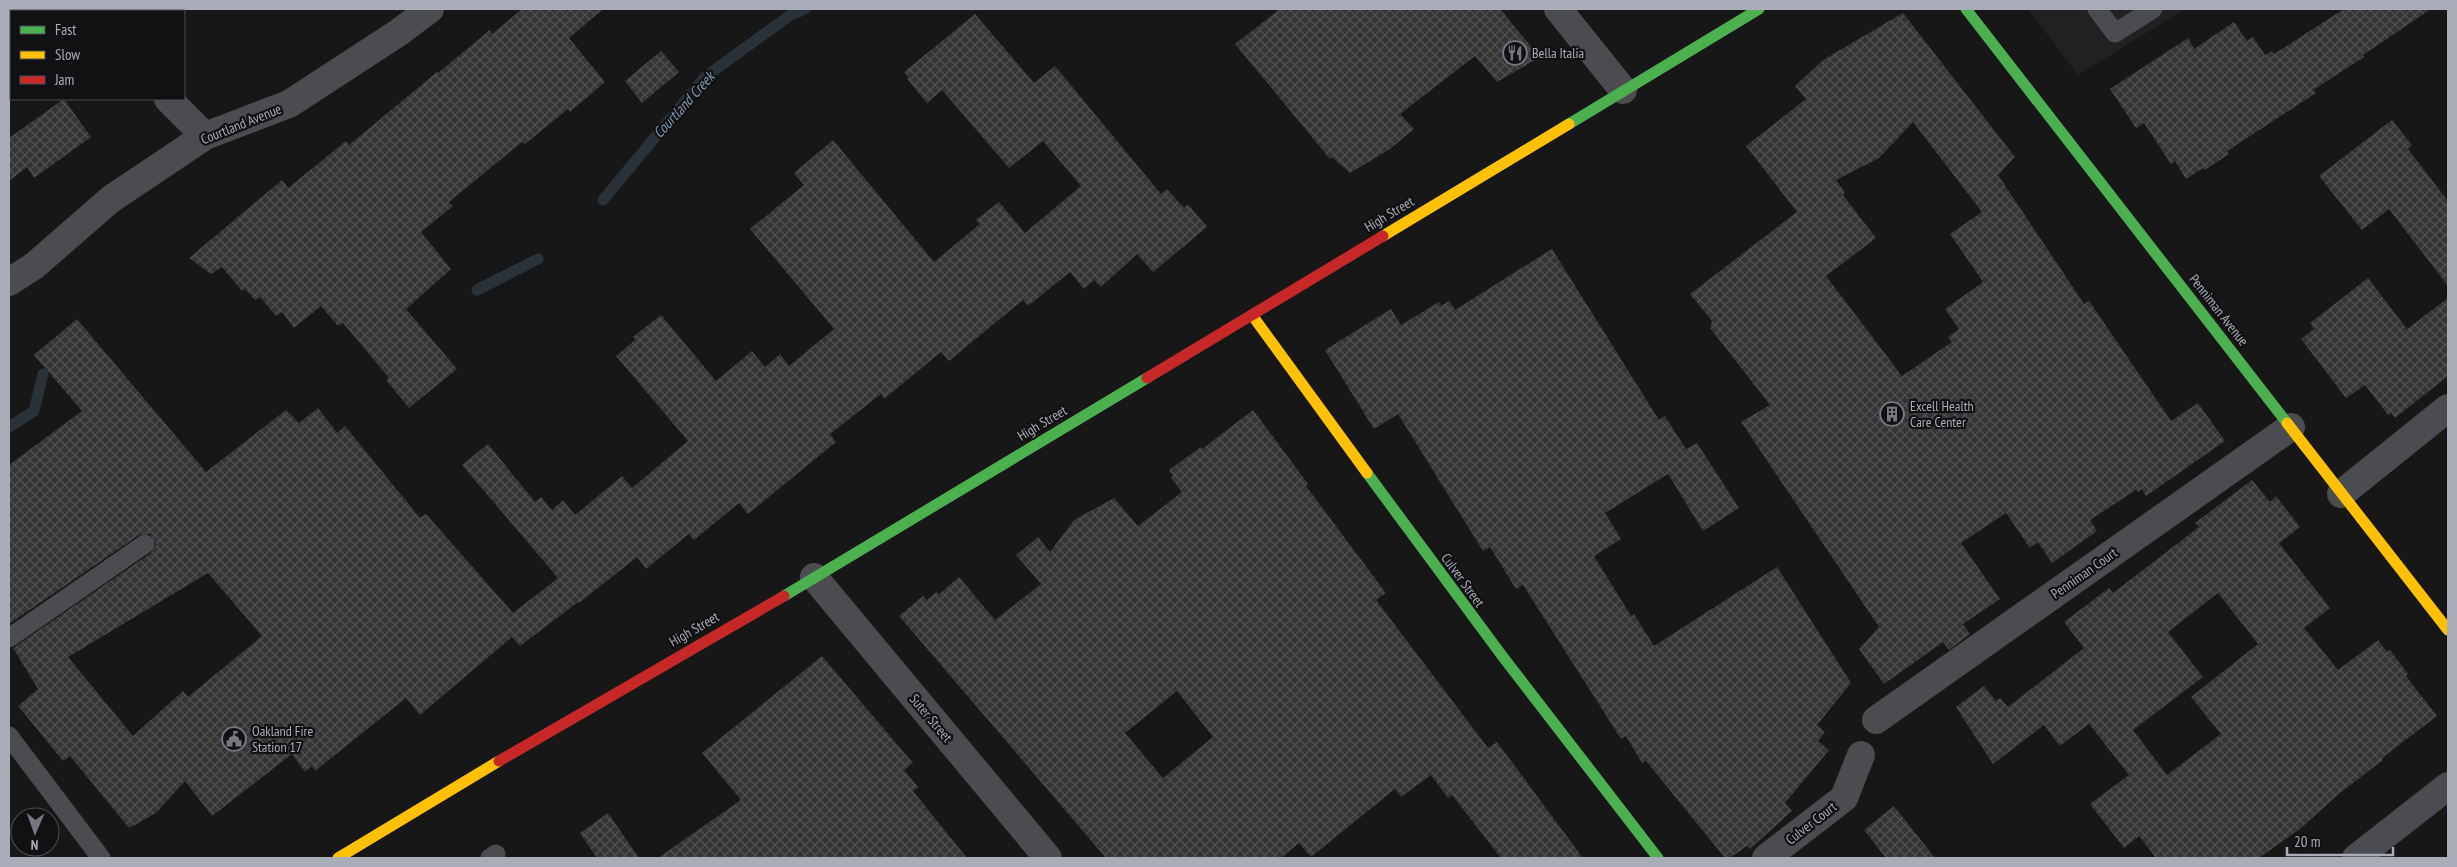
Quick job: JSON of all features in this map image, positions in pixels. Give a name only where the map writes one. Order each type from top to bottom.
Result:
[{"type":"main road","name":"High Street","points":[[338,858],[524,746],[861,551],[1759,9]]},
{"type":"main road","name":"Penniman Avenue","points":[[1966,9],[2448,630]]},
{"type":"main road","name":"Culver Street","points":[[1252,314],[1455,594],[1581,762],[1658,858]]},
{"type":"street","name":"Courtland Avenue","points":[[9,282],[34,266],[111,198],[205,136],[289,104],[398,33],[430,9]]},
{"type":"street","points":[[1558,9],[1623,90]]},
{"type":"street","points":[[169,100],[205,136]]},
{"type":"street","points":[[2341,494],[2448,408]]},
{"type":"street","name":"Penniman Court","points":[[1876,720],[2291,427]]},
{"type":"street","name":"Suter Street","points":[[814,577],[1048,858]]},
{"type":"street","name":"Culver Court","points":[[1766,858],[1844,798],[1861,754]]},
{"type":"street","points":[[2356,858],[2448,786]]},
{"type":"lane","points":[[2097,9],[2115,33],[2153,9]]},
{"type":"lane","points":[[9,638],[145,544]]},
{"type":"lane","points":[[9,736],[102,858]]},
{"type":"shaded area","points":[[2028,9],[2185,9],[2078,75]]},
{"type":"building","points":[[522,9],[603,9],[569,38],[605,82],[570,112],[568,109],[525,144],[522,142],[449,202],[453,206],[421,232],[451,269],[406,309],[457,369],[409,408],[386,380],[389,378],[343,323],[338,326],[321,306],[294,328],[282,312],[276,316],[260,297],[255,300],[245,289],[242,291],[222,267],[211,274],[189,258],[282,180],[288,188],[346,141],[349,145],[490,30],[492,34]]},
{"type":"building","points":[[1280,9],[1500,9],[1540,57],[1497,82],[1475,56],[1400,114],[1414,129],[1390,149],[1350,173],[1332,157],[1330,159],[1235,44]]},
{"type":"building","points":[[2344,9],[2431,9],[2363,55],[2364,57],[2313,90],[2316,93],[2227,151],[2229,154],[2205,170],[2203,168],[2186,179],[2175,161],[2171,164],[2144,123],[2136,128],[2110,89],[2188,38],[2194,49],[2234,22],[2247,41],[2253,37],[2265,55],[2272,51],[2274,54]]},
{"type":"building","points":[[1903,13],[2015,157],[1998,175],[2084,304],[2089,301],[2171,421],[2198,403],[2225,441],[2146,496],[2142,489],[2138,492],[2136,490],[2090,520],[2097,531],[2052,563],[2038,542],[2030,548],[2006,513],[1961,543],[2000,599],[1963,624],[1970,634],[1949,650],[1943,642],[1884,684],[1859,649],[1879,627],[1741,422],[1770,405],[1710,328],[1712,321],[1690,294],[1797,212],[1746,146],[1806,99],[1795,86],[1823,60]],"holes":[[[1913,122],[1982,212],[1950,234],[1983,282],[1945,309],[1959,329],[1948,337],[1952,342],[1902,376],[1826,276],[1876,238],[1843,195],[1845,192],[1836,180],[1879,158]]]},
{"type":"building","points":[[975,14],[1034,83],[1055,66],[1161,194],[1167,189],[1184,208],[1188,204],[1207,227],[1153,272],[1137,254],[1101,287],[1094,280],[1084,289],[1070,272],[1028,306],[1023,300],[949,361],[941,352],[884,399],[881,394],[830,434],[836,442],[748,514],[739,503],[694,540],[689,534],[646,569],[637,557],[520,646],[512,637],[420,715],[406,698],[315,771],[312,766],[305,772],[292,754],[212,816],[185,781],[156,813],[129,828],[70,756],[63,761],[18,706],[38,689],[13,648],[151,553],[156,544],[150,534],[139,535],[9,624],[9,465],[82,411],[34,355],[77,319],[206,472],[286,410],[299,423],[318,408],[337,433],[345,426],[420,518],[426,514],[513,613],[558,578],[462,465],[488,444],[535,502],[541,497],[552,510],[563,500],[575,515],[622,476],[632,488],[688,441],[616,356],[635,340],[633,337],[661,315],[716,381],[752,351],[765,367],[780,354],[789,366],[834,329],[750,229],[804,185],[794,173],[833,140],[934,262],[980,224],[976,220],[999,202],[1025,233],[1081,186],[1043,141],[1009,168],[942,90],[927,103],[907,79],[909,78],[904,72]],"holes":[[[208,573],[262,636],[188,697],[183,691],[133,736],[68,657]]]},
{"type":"building","points":[[661,51],[679,72],[642,103],[625,81]]},
{"type":"building","points":[[63,100],[65,100],[91,137],[34,178],[27,167],[9,181],[9,138]]},
{"type":"building","points":[[2392,120],[2412,145],[2408,149],[2448,201],[2448,286],[2389,209],[2362,230],[2319,176]]},
{"type":"building","points":[[1552,249],[1659,420],[1665,416],[1686,449],[1697,443],[1739,508],[1703,531],[1668,474],[1605,513],[1621,539],[1594,556],[1631,616],[1634,614],[1654,646],[1777,567],[1851,683],[1817,725],[1825,732],[1818,741],[1829,750],[1785,803],[1792,811],[1750,849],[1747,846],[1730,858],[1725,858],[1646,761],[1642,763],[1626,736],[1621,739],[1523,585],[1516,589],[1490,547],[1483,551],[1398,414],[1374,429],[1325,350],[1391,309],[1401,325],[1439,302],[1441,306],[1449,301],[1455,310]]},
{"type":"building","points":[[2368,278],[2407,329],[2448,298],[2448,376],[2395,418],[2391,413],[2388,415],[2365,385],[2346,398],[2301,339],[2314,329],[2310,323]]},
{"type":"building","points":[[1253,410],[1308,484],[1306,486],[1386,593],[1376,600],[1488,748],[1497,742],[1583,858],[1501,858],[1452,795],[1448,798],[1431,775],[1401,797],[1395,789],[1311,857],[1299,843],[1281,858],[1106,858],[899,616],[923,596],[927,600],[936,592],[939,594],[959,577],[995,620],[1041,584],[1016,555],[1038,537],[1050,552],[1074,520],[1114,498],[1138,526],[1182,492],[1171,478],[1173,476],[1169,470],[1201,447],[1202,449]],"holes":[[[1177,691],[1213,737],[1163,778],[1125,733]]]},
{"type":"building","points":[[2252,480],[2270,502],[2276,496],[2300,527],[2279,543],[2330,608],[2304,628],[2338,670],[2378,640],[2387,652],[2390,650],[2408,674],[2406,676],[2437,716],[2382,758],[2383,760],[2340,793],[2301,828],[2259,858],[2156,858],[2139,836],[2124,848],[2090,804],[2129,775],[2089,724],[2060,746],[2044,725],[1993,764],[1956,707],[1984,686],[1996,701],[2000,698],[2008,707],[2084,648],[2064,622],[2109,588],[2113,593],[2199,527],[2195,523]],"holes":[[[2218,593],[2258,644],[2191,697],[2221,734],[2167,775],[2133,730],[2203,677],[2168,632]]]},
{"type":"building","points":[[822,656],[913,763],[904,770],[918,787],[913,791],[967,858],[658,858],[741,800],[702,753]]},
{"type":"building","points":[[1894,806],[1935,858],[1886,858],[1864,830]]},
{"type":"building","points":[[608,813],[639,858],[597,858],[580,833]]},
{"type":"waterway","name":"Courtland Creek","points":[[603,200],[705,77],[789,16],[805,9]]},
{"type":"waterway","name":"Courtland Creek","points":[[477,290],[538,259]]},
{"type":"waterway","name":"Courtland Creek","points":[[9,427],[34,411],[43,374]]},
{"type":"traffic: fast","points":[[1569,124],[1759,9]]},
{"type":"traffic: fast","points":[[1966,9],[2287,423]]},
{"type":"traffic: fast","points":[[784,596],[1147,378]]},
{"type":"traffic: fast","points":[[1367,473],[1503,657],[1658,858]]},
{"type":"traffic: slow","points":[[1383,236],[1569,124]]},
{"type":"traffic: slow","points":[[1252,315],[1367,473]]},
{"type":"traffic: slow","points":[[2287,423],[2448,630]]},
{"type":"traffic: slow","points":[[338,858],[499,761]]},
{"type":"traffic: jam","points":[[1147,378],[1383,236]]},
{"type":"traffic: jam","points":[[499,761],[784,596]]},
{"type":"place","name":"Bella Italia","points":[[1515,53]]},
{"type":"place","name":"Excell Health Care Center","points":[[1892,414]]},
{"type":"place","name":"Oakland Fire Station 17","points":[[234,739]]}]
